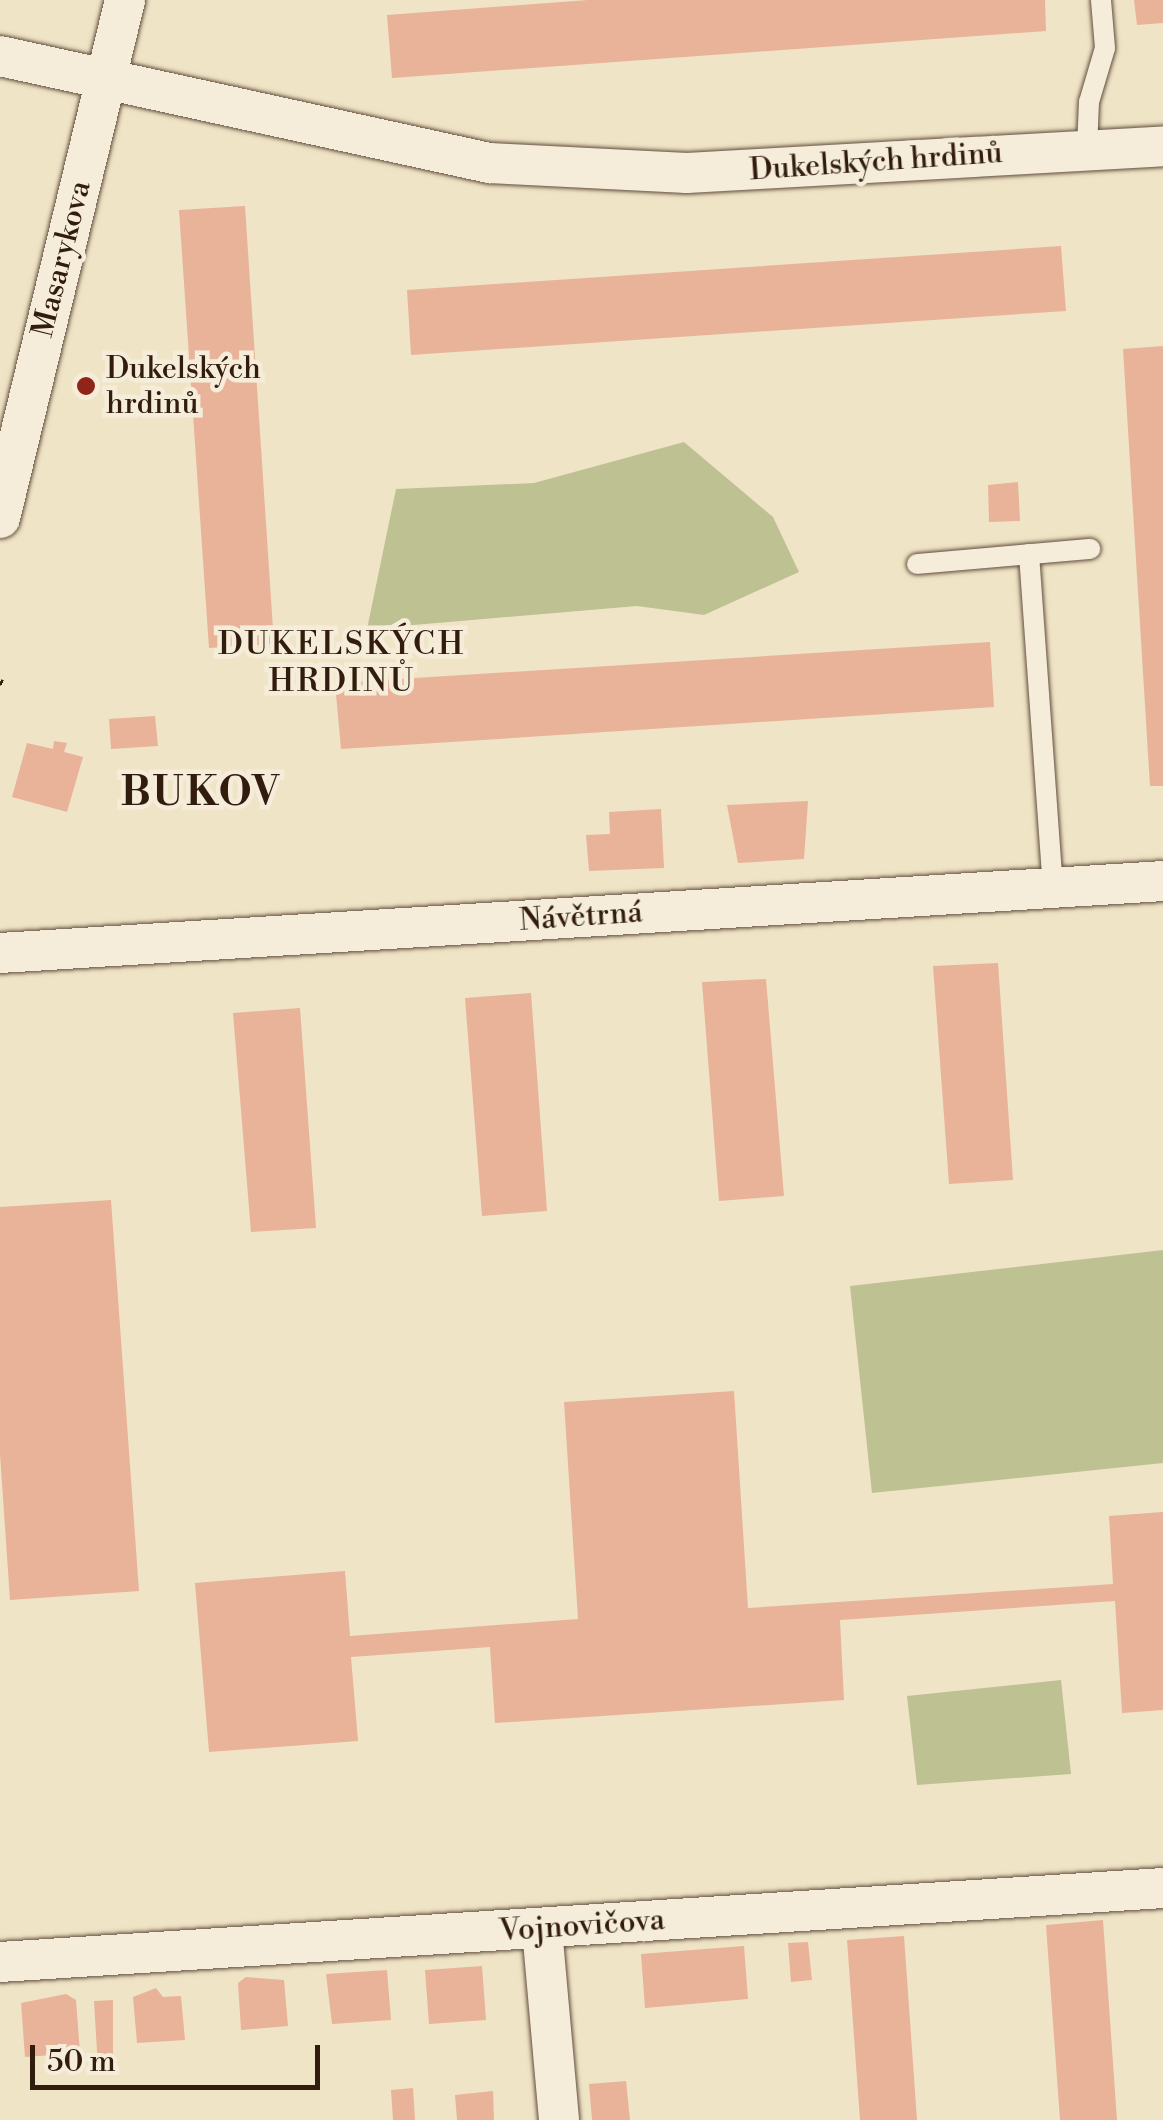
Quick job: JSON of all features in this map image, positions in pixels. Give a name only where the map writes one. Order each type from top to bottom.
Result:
[{"type":"street","name":"Masarykova","points":[[0,518],[125,0]]},
{"type":"street","name":"Dukelských hrdinů","points":[[0,56],[489,164],[687,173],[1163,146]]},
{"type":"street","name":"Návětrná","points":[[0,954],[1163,880]]},
{"type":"street","name":"Vojnovičova","points":[[0,1962],[1163,1888]]},
{"type":"street","points":[[542,1928],[559,2120]]},
{"type":"lane","points":[[1087,148],[1089,102],[1105,48],[1101,0]]},
{"type":"lane","points":[[917,564],[1090,549]]},
{"type":"lane","points":[[1028,554],[1054,888]]},
{"type":"green space","points":[[684,442],[773,517],[799,572],[704,615],[637,606],[367,629],[396,489],[534,483]]},
{"type":"green space","points":[[1163,1250],[1163,1463],[872,1493],[850,1286]]},
{"type":"green space","points":[[1061,1680],[1071,1774],[917,1785],[907,1696]]},
{"type":"building","points":[[588,0],[1045,0],[1046,31],[392,78],[387,15]]},
{"type":"building","points":[[1134,0],[1163,0],[1163,23],[1137,25]]},
{"type":"building","points":[[245,206],[274,644],[209,648],[179,210]]},
{"type":"building","points":[[1061,246],[1066,311],[411,355],[407,290]]},
{"type":"building","points":[[1163,346],[1163,786],[1150,786],[1123,349]]},
{"type":"building","points":[[1018,482],[1020,521],[989,522],[988,485]]},
{"type":"building","points":[[990,642],[994,707],[341,749],[335,683]]},
{"type":"building","points":[[155,716],[158,746],[111,749],[109,719]]},
{"type":"building","points":[[54,741],[67,743],[64,752],[83,757],[67,812],[12,797],[27,743],[53,749]]},
{"type":"building","points":[[808,801],[804,859],[738,863],[727,805]]},
{"type":"building","points":[[661,809],[664,868],[589,871],[586,835],[610,834],[609,812]]},
{"type":"building","points":[[998,963],[1013,1180],[949,1184],[933,966]]},
{"type":"building","points":[[766,979],[784,1196],[719,1201],[702,982]]},
{"type":"building","points":[[531,993],[547,1211],[482,1216],[465,998]]},
{"type":"building","points":[[300,1008],[316,1228],[251,1232],[233,1013]]},
{"type":"building","points":[[111,1200],[139,1591],[10,1600],[0,1454],[0,1207]]},
{"type":"building","points":[[734,1391],[748,1608],[1113,1584],[1109,1516],[1163,1512],[1163,1710],[1122,1713],[1115,1601],[840,1620],[844,1700],[495,1723],[490,1647],[351,1657],[358,1741],[209,1752],[195,1583],[345,1571],[350,1636],[578,1619],[564,1402]]},
{"type":"building","points":[[1103,1920],[1117,2120],[1060,2120],[1046,1925]]},
{"type":"building","points":[[904,1936],[917,2120],[860,2120],[847,1940]]},
{"type":"building","points":[[808,1942],[812,1980],[791,1982],[788,1943]]},
{"type":"building","points":[[744,1946],[748,1999],[645,2008],[641,1954]]},
{"type":"building","points":[[482,1966],[486,2020],[429,2024],[425,1970]]},
{"type":"building","points":[[387,1970],[391,2020],[332,2024],[326,1974]]},
{"type":"building","points":[[246,1977],[284,1980],[288,2026],[241,2030],[238,1983]]},
{"type":"building","points":[[156,1988],[163,1997],[181,1996],[185,2040],[137,2043],[133,1997]]},
{"type":"building","points":[[66,1994],[76,2000],[80,2053],[25,2057],[21,2003]]},
{"type":"building","points":[[113,2000],[113,2067],[98,2068],[94,2001]]},
{"type":"building","points":[[626,2081],[630,2120],[592,2120],[589,2084]]},
{"type":"building","points":[[413,2088],[415,2120],[393,2120],[391,2090]]},
{"type":"building","points":[[493,2091],[494,2120],[457,2120],[455,2095]]},
{"type":"place","name":"Dukelských hrdinů","points":[[86,386]]},
{"type":"district","name":"DUKELSKÝCH HRDINŮ","points":[[342,664]]},
{"type":"district","name":"BUKOV","points":[[201,793]]}]
